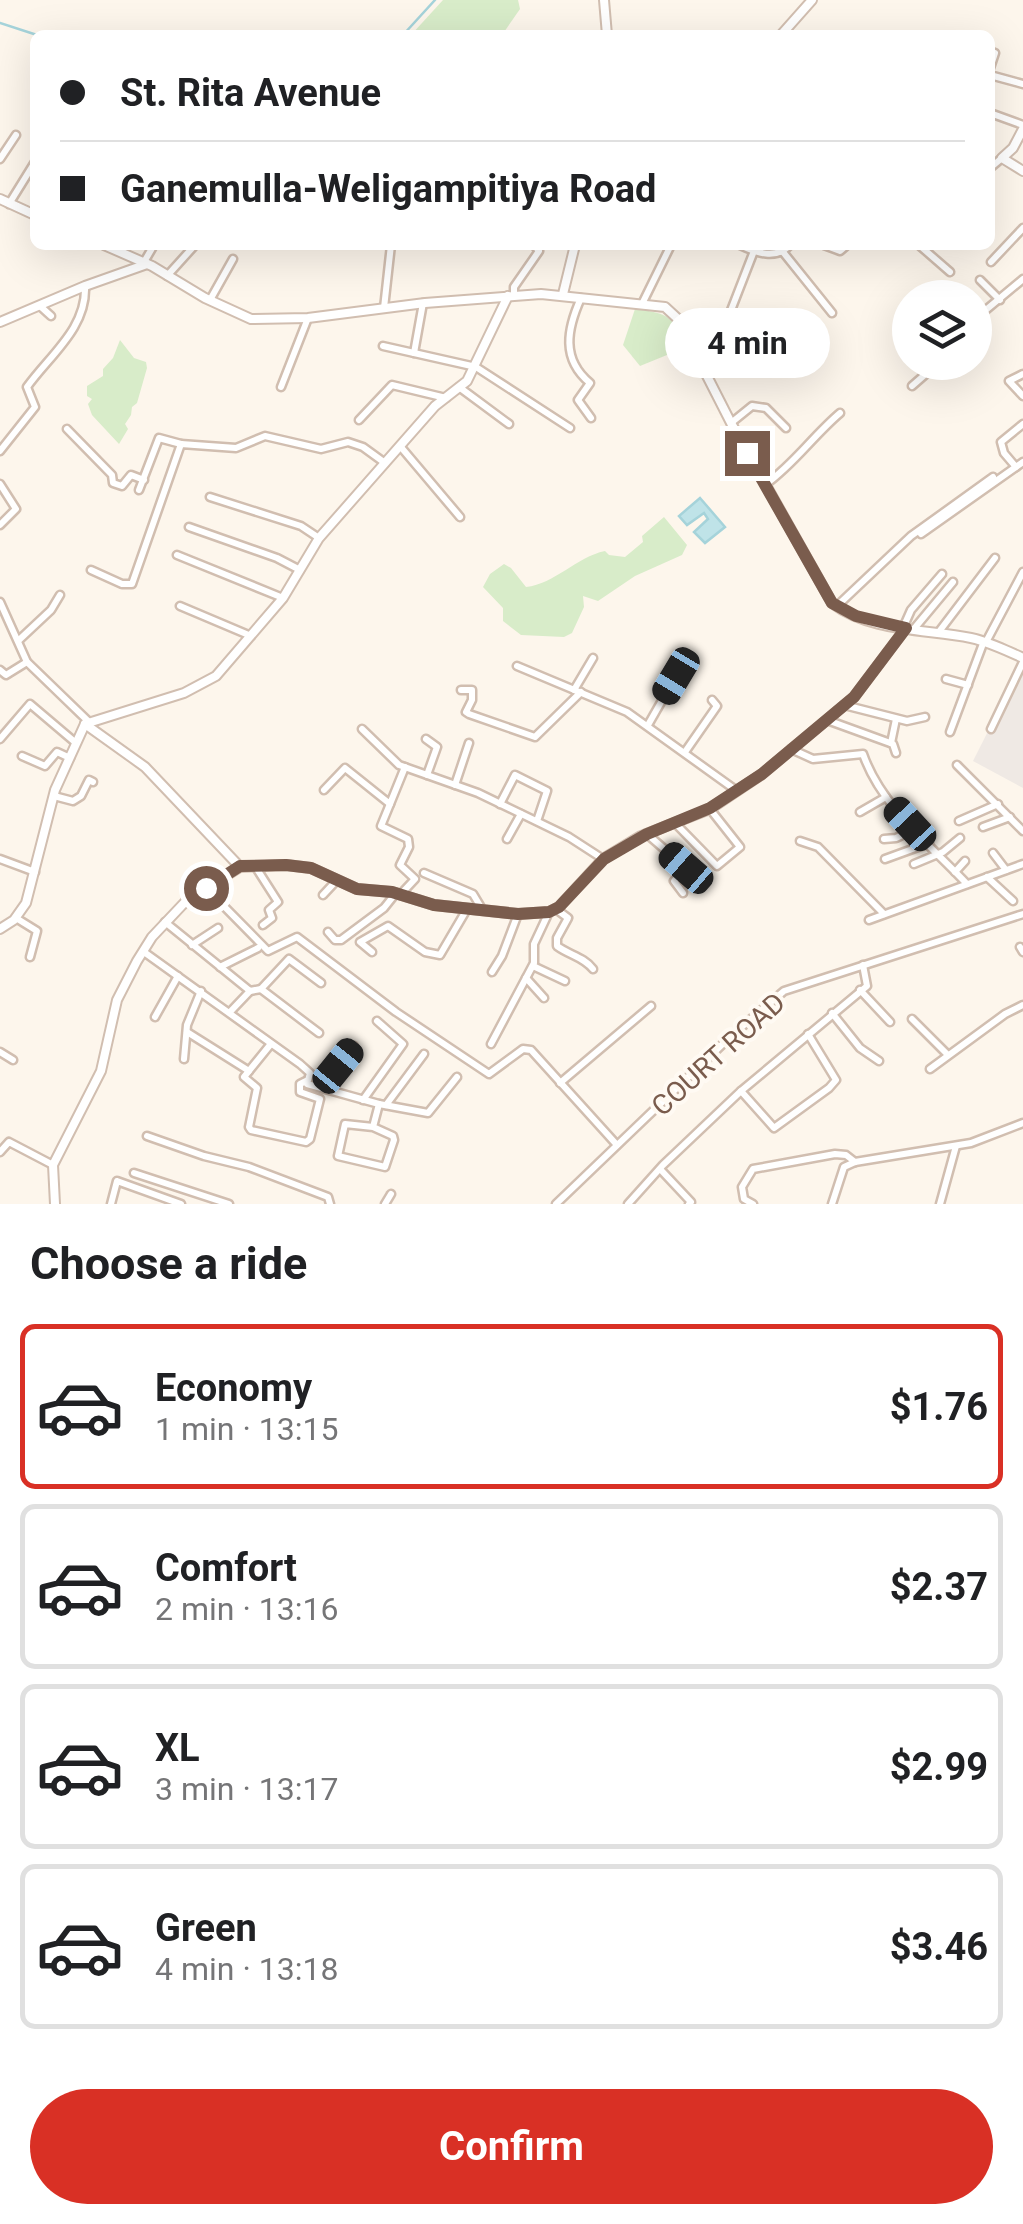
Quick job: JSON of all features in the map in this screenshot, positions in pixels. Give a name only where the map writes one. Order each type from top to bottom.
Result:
[{"type":"street","points":[[604,0],[607,30]]},
{"type":"street","points":[[785,30],[812,0]]},
{"type":"street","points":[[995,74],[1023,84]]},
{"type":"street","points":[[995,114],[1023,127],[1013,148],[995,164]]},
{"type":"street","points":[[0,159],[16,135]]},
{"type":"street","points":[[1002,158],[1023,171]]},
{"type":"street","points":[[10,204],[30,170]]},
{"type":"street","points":[[0,199],[30,213]]},
{"type":"street","points":[[991,262],[1023,228]]},
{"type":"street","points":[[118,250],[251,320],[564,294],[665,306],[678,319],[802,554],[837,606],[856,616],[907,629],[985,642],[1023,660],[991,729]]},
{"type":"street","points":[[0,322],[146,263],[152,250]]},
{"type":"street","points":[[168,276],[191,250]]},
{"type":"street","points":[[384,310],[391,250]]},
{"type":"street","points":[[0,928],[16,918],[26,903],[54,796],[87,723],[216,676],[283,598],[319,538],[476,367],[514,288],[539,250]]},
{"type":"street","points":[[564,294],[573,250]]},
{"type":"street","points":[[642,304],[669,250]]},
{"type":"street","points":[[750,250],[764,254],[783,252],[832,314]]},
{"type":"street","points":[[925,250],[950,272]]},
{"type":"street","points":[[686,334],[728,318],[754,252]]},
{"type":"street","points":[[210,300],[233,259]]},
{"type":"street","points":[[992,306],[1023,278]]},
{"type":"street","points":[[0,451],[35,407],[27,387],[75,328],[86,302],[85,286]]},
{"type":"street","points":[[992,292],[1000,300]]},
{"type":"street","points":[[581,298],[570,322],[568,340],[570,358],[590,383],[578,400],[591,418]]},
{"type":"street","points":[[414,353],[423,304]]},
{"type":"street","points":[[40,306],[52,316]]},
{"type":"street","points":[[281,386],[308,318]]},
{"type":"street","points":[[384,346],[476,367],[570,428]]},
{"type":"street","points":[[1023,374],[1009,380],[1023,396]]},
{"type":"street","points":[[912,386],[919,380]]},
{"type":"street","points":[[359,420],[392,386],[446,398]]},
{"type":"street","points":[[459,388],[509,424]]},
{"type":"street","points":[[731,423],[752,406],[766,408],[786,428]]},
{"type":"street","points":[[766,484],[800,456],[840,413]]},
{"type":"street","points":[[921,534],[1020,465],[1004,453],[1001,442],[1023,424]]},
{"type":"street","points":[[66,429],[112,474],[114,484],[122,486],[131,475],[144,480]]},
{"type":"street","points":[[140,490],[159,438],[181,444],[236,448],[265,436],[321,449],[348,442],[363,447],[385,463]]},
{"type":"street","points":[[91,570],[128,586],[132,584],[181,444]]},
{"type":"street","points":[[400,446],[460,517]]},
{"type":"street","points":[[837,606],[911,536],[992,477]]},
{"type":"street","points":[[0,484],[16,511],[0,525]]},
{"type":"street","points":[[210,498],[301,526],[319,538]]},
{"type":"street","points":[[188,527],[300,570]]},
{"type":"street","points":[[177,556],[283,598]]},
{"type":"street","points":[[938,634],[995,558]]},
{"type":"street","points":[[950,732],[985,642],[1023,572]]},
{"type":"street","points":[[907,629],[911,610],[942,574]]},
{"type":"street","points":[[491,1044],[533,966],[534,944],[553,911],[604,859],[647,834],[710,808],[791,749],[854,697],[907,629],[952,582]]},
{"type":"street","points":[[18,640],[51,610],[60,595]]},
{"type":"street","points":[[0,602],[27,662],[87,723],[145,767],[240,866]]},
{"type":"street","points":[[180,606],[252,636]]},
{"type":"street","points":[[461,690],[472,690],[466,712],[469,714],[535,737],[577,691],[593,658]]},
{"type":"street","points":[[0,683],[3,672],[27,662]]},
{"type":"street","points":[[517,666],[627,712],[738,791]]},
{"type":"street","points":[[648,725],[676,676]]},
{"type":"street","points":[[946,679],[968,685]]},
{"type":"street","points":[[684,752],[718,706],[712,700]]},
{"type":"street","points":[[0,738],[30,704],[76,743]]},
{"type":"street","points":[[843,705],[907,721],[925,718]]},
{"type":"street","points":[[896,719],[891,743],[896,752]]},
{"type":"street","points":[[826,720],[891,743]]},
{"type":"street","points":[[362,729],[399,765],[537,820],[604,859]]},
{"type":"street","points":[[426,739],[437,747],[427,775]]},
{"type":"street","points":[[455,785],[469,742]]},
{"type":"street","points":[[791,749],[813,759],[863,754],[872,778],[886,797],[967,884]]},
{"type":"street","points":[[22,756],[45,766],[57,752],[70,758]]},
{"type":"street","points":[[957,765],[1022,828]]},
{"type":"street","points":[[328,932],[340,940],[415,879],[400,865],[408,839],[381,826],[405,767]]},
{"type":"street","points":[[324,790],[345,768],[390,804]]},
{"type":"street","points":[[500,804],[516,775],[528,780],[547,791],[537,820]]},
{"type":"street","points":[[54,796],[73,801],[81,796],[89,780],[94,782]]},
{"type":"street","points":[[860,812],[886,797]]},
{"type":"street","points":[[958,821],[998,804]]},
{"type":"street","points":[[674,823],[717,866],[740,847],[710,808]]},
{"type":"street","points":[[507,839],[521,814]]},
{"type":"street","points":[[982,827],[1010,817]]},
{"type":"street","points":[[884,840],[916,829]]},
{"type":"street","points":[[647,834],[701,881]]},
{"type":"street","points":[[914,864],[938,854],[960,838]]},
{"type":"street","points":[[800,841],[818,848],[884,914]]},
{"type":"street","points":[[884,860],[928,843]]},
{"type":"street","points":[[993,854],[1006,870]]},
{"type":"street","points":[[0,859],[34,872]]},
{"type":"street","points":[[955,872],[965,861]]},
{"type":"street","points":[[869,920],[1023,864]]},
{"type":"street","points":[[254,865],[278,902],[269,910],[272,918],[262,925]]},
{"type":"street","points":[[55,1204],[54,1165],[101,1071],[117,1000],[166,922],[187,900],[240,866],[311,868],[357,889],[398,894],[434,905],[518,914],[553,911],[568,918],[557,946],[585,959],[593,968]]},
{"type":"street","points":[[683,893],[674,881],[686,868]]},
{"type":"street","points":[[424,874],[464,888],[482,909]]},
{"type":"street","points":[[987,877],[1012,900]]},
{"type":"street","points":[[323,896],[336,880]]},
{"type":"street","points":[[206,888],[268,951],[298,937],[396,1012],[489,1074],[528,1048],[617,1145]]},
{"type":"street","points":[[372,952],[360,942],[388,926],[426,952],[440,955],[467,908]]},
{"type":"street","points":[[492,972],[518,914]]},
{"type":"street","name":"COURT ROAD","points":[[556,1204],[784,991],[1023,914]]},
{"type":"street","points":[[16,918],[37,931],[30,956]]},
{"type":"street","points":[[166,922],[250,992]]},
{"type":"street","points":[[192,945],[218,928]]},
{"type":"street","points":[[220,967],[258,948]]},
{"type":"street","points":[[144,952],[300,1064],[310,1073],[310,1086],[428,1113],[457,1077]]},
{"type":"street","points":[[230,1013],[250,992],[261,989],[289,959],[321,982]]},
{"type":"street","points":[[628,1204],[738,1094],[867,986],[863,965]]},
{"type":"street","points":[[533,966],[565,981]]},
{"type":"street","points":[[155,1017],[178,976]]},
{"type":"street","points":[[526,978],[544,998]]},
{"type":"street","points":[[261,989],[319,1033]]},
{"type":"street","points":[[860,990],[890,1022]]},
{"type":"street","points":[[184,1059],[187,1032],[201,991]]},
{"type":"street","points":[[560,1084],[651,1006]]},
{"type":"street","points":[[930,1069],[1005,1014],[1023,1006]]},
{"type":"street","points":[[832,1013],[860,1048],[878,1061]]},
{"type":"street","points":[[912,1019],[948,1054]]},
{"type":"street","points":[[362,1100],[403,1044],[377,1021]]},
{"type":"street","points":[[187,1032],[249,1071]]},
{"type":"street","points":[[738,1094],[774,1128],[828,1088],[836,1080],[808,1034]]},
{"type":"street","points":[[270,1044],[244,1077],[257,1088],[249,1127],[306,1142],[310,1139],[320,1099],[300,1092],[300,1084],[308,1079]]},
{"type":"street","points":[[322,1086],[354,1046]]},
{"type":"street","points":[[0,1052],[13,1060]]},
{"type":"street","points":[[372,1127],[382,1105],[424,1054]]},
{"type":"street","points":[[832,1204],[844,1167],[854,1162],[956,1146],[1023,1123]]},
{"type":"street","points":[[345,1124],[372,1127],[393,1136],[385,1167],[338,1156],[345,1124]]},
{"type":"street","points":[[147,1136],[276,1177],[328,1198],[330,1204]]},
{"type":"street","points":[[0,1152],[10,1142],[54,1165]]},
{"type":"street","points":[[940,1204],[956,1146]]},
{"type":"street","points":[[753,1204],[744,1198],[742,1187],[753,1169],[835,1154],[846,1155],[854,1162]]},
{"type":"street","points":[[660,1169],[691,1203]]},
{"type":"street","points":[[134,1173],[229,1204]]},
{"type":"street","points":[[111,1204],[117,1181],[181,1204]]},
{"type":"street","points":[[385,1204],[391,1194]]},
{"type":"shaded area","points":[[1020,668],[1023,669],[1023,788],[973,761]]},
{"type":"green space","points":[[443,0],[518,0],[520,9],[505,30],[416,30]]},
{"type":"green space","points":[[635,309],[668,318],[689,346],[640,366],[623,345]]},
{"type":"green space","points":[[120,340],[134,358],[146,362],[147,368],[137,403],[125,424],[128,429],[119,444],[92,415],[87,386],[103,376]]},
{"type":"green space","points":[[664,517],[687,545],[682,555],[635,576],[598,601],[583,596],[584,607],[572,633],[564,637],[521,635],[503,621],[503,608],[483,587],[490,574],[504,564],[526,587],[546,581],[594,554],[605,551],[625,557]]},
{"type":"water","points":[[700,498],[725,527],[705,543],[694,532],[708,519],[704,513],[687,525],[679,516]]},
{"type":"waterway","points":[[408,30],[435,0]]},
{"type":"waterway","points":[[0,23],[30,33]]},
{"type":"route","points":[[206,888],[240,866],[286,865],[311,868],[357,889],[392,892],[434,905],[518,914],[549,912],[559,907],[604,859],[647,834],[710,808],[762,774],[854,697],[906,628],[856,616],[832,603],[747,453]]}]
